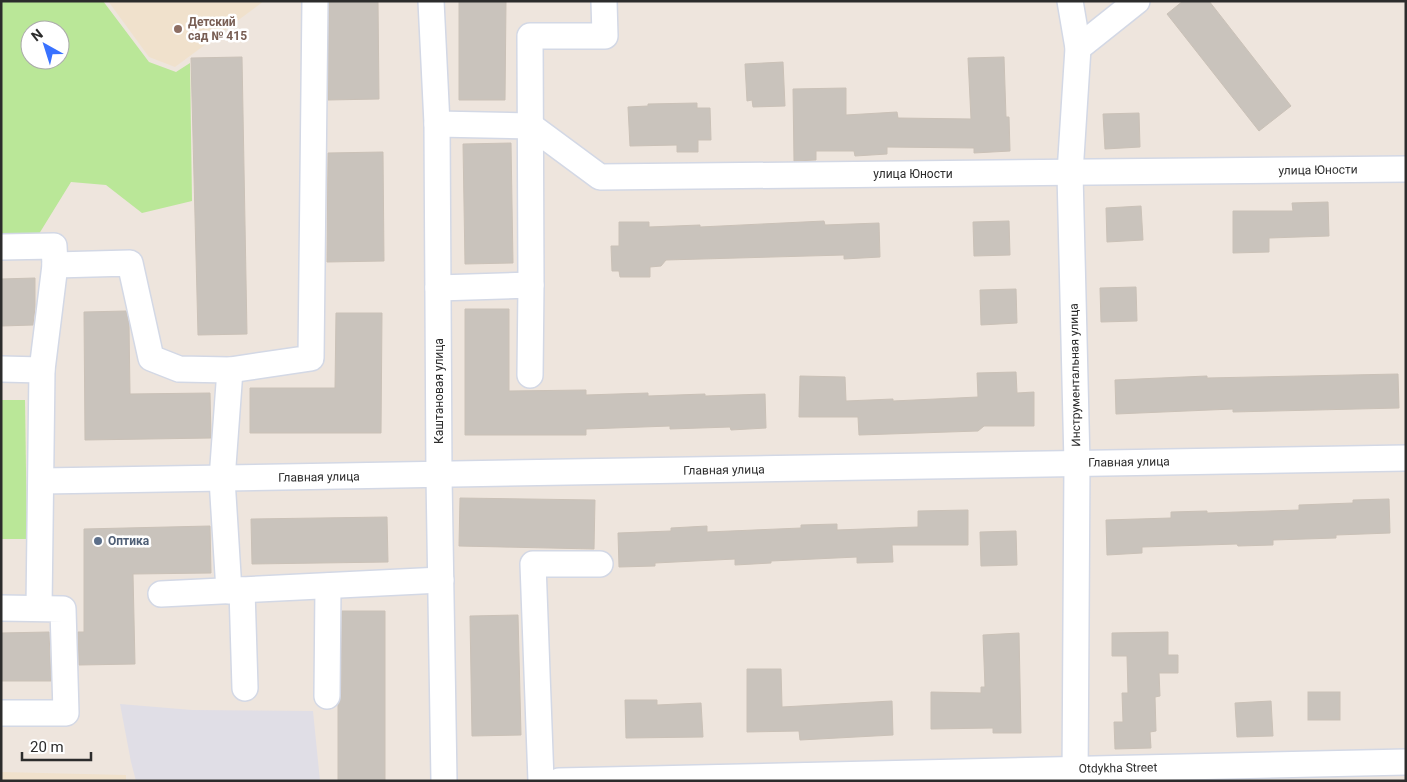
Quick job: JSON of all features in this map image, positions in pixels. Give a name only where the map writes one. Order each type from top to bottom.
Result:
[{"type":"street","points":[[54,265],[130,263],[151,358],[179,370],[230,370],[311,358],[315,1]]},
{"type":"street","name":"Каштановая улица","points":[[431,1],[437,124],[439,476],[444,781]]},
{"type":"street","points":[[530,375],[530,36],[605,36],[604,1]]},
{"type":"street","name":"Инструментальная улица","points":[[1070,1],[1078,48],[1070,173],[1077,462],[1075,775]]},
{"type":"street","points":[[1078,48],[1137,1]]},
{"type":"street","points":[[437,124],[531,126]]},
{"type":"street","name":"улица Юности","points":[[531,126],[600,177],[1406,169]]},
{"type":"street","points":[[1,247],[54,246],[54,265],[42,370],[39,608]]},
{"type":"street","points":[[438,288],[531,285]]},
{"type":"street","points":[[1,369],[42,370]]},
{"type":"street","points":[[230,370],[222,478],[245,688]]},
{"type":"street","name":"Главная улица","points":[[42,480],[439,476],[1077,462],[1406,458]]},
{"type":"street","points":[[541,781],[533,564],[600,564]]},
{"type":"street","points":[[161,594],[441,580]]},
{"type":"street","points":[[327,696],[328,586]]},
{"type":"street","points":[[1,608],[63,609],[66,712],[1,713]]},
{"type":"street","name":"Otdykha Street","points":[[559,781],[1075,775],[1406,762]]},
{"type":"shaded area","name":"Детский сад № 415","points":[[108,1],[264,1],[175,67],[149,57]]},
{"type":"shaded area","points":[[120,704],[192,710],[313,711],[320,781],[136,781]]},
{"type":"shaded area","points":[[1,772],[126,775],[126,781],[1,781]]},
{"type":"green space","points":[[1,1],[103,1],[149,62],[176,72],[190,63],[192,201],[142,213],[106,185],[71,182],[34,242],[1,242]]},
{"type":"green space","points":[[1,400],[25,400],[27,539],[1,539]]},
{"type":"building","points":[[329,1],[378,1],[379,99],[328,100]]},
{"type":"building","points":[[459,1],[506,1],[505,100],[459,100]]},
{"type":"building","points":[[1183,1],[1209,1],[1291,106],[1259,131],[1167,14]]},
{"type":"building","points":[[242,57],[247,334],[198,335],[191,58]]},
{"type":"building","points":[[1004,57],[1006,117],[1009,117],[1010,151],[974,153],[974,148],[887,147],[887,154],[855,156],[854,151],[816,151],[816,160],[794,161],[793,89],[846,88],[846,115],[897,112],[898,118],[971,119],[968,58]]},
{"type":"building","points":[[783,62],[785,106],[753,107],[752,100],[747,101],[745,64]]},
{"type":"building","points":[[697,103],[697,108],[710,108],[711,140],[698,140],[698,152],[677,152],[677,145],[630,146],[628,107],[648,106],[648,104]]},
{"type":"building","points":[[1139,113],[1140,147],[1105,149],[1103,114]]},
{"type":"building","points":[[511,143],[513,263],[465,264],[463,144]]},
{"type":"building","points":[[383,152],[384,261],[327,262],[328,153]]},
{"type":"building","points":[[1328,202],[1329,236],[1269,238],[1269,252],[1233,253],[1233,211],[1293,211],[1292,203]]},
{"type":"building","points":[[1141,206],[1143,240],[1107,242],[1106,208]]},
{"type":"building","points":[[824,221],[825,225],[879,223],[880,257],[844,259],[844,255],[666,260],[661,266],[650,267],[650,277],[620,277],[619,271],[612,271],[611,246],[619,246],[619,222],[649,222],[649,227],[700,225],[700,227]]},
{"type":"building","points":[[1009,221],[1010,255],[974,256],[973,222]]},
{"type":"building","points":[[35,278],[33,325],[1,326],[1,279]]},
{"type":"building","points":[[1136,287],[1137,321],[1101,322],[1100,288]]},
{"type":"building","points":[[1016,289],[1017,323],[981,325],[980,290]]},
{"type":"building","points":[[465,309],[509,309],[509,391],[586,390],[586,395],[648,393],[648,396],[765,394],[766,428],[731,430],[730,427],[670,429],[670,426],[586,429],[586,435],[465,435]]},
{"type":"building","points":[[126,311],[129,324],[130,394],[210,393],[211,438],[85,440],[84,312]]},
{"type":"building","points":[[336,313],[382,313],[381,433],[250,433],[250,388],[335,388]]},
{"type":"building","points":[[1016,372],[1017,393],[1034,392],[1034,426],[984,426],[978,431],[859,435],[858,417],[799,417],[800,376],[845,377],[846,401],[893,399],[893,401],[978,397],[977,373]]},
{"type":"building","points":[[1398,374],[1399,408],[1233,412],[1233,409],[1116,414],[1115,380],[1207,376],[1207,378]]},
{"type":"building","points":[[460,498],[595,500],[594,549],[459,546]]},
{"type":"building","points":[[1389,499],[1390,533],[1336,535],[1336,538],[1273,540],[1273,545],[1238,546],[1237,544],[1142,547],[1142,553],[1107,555],[1106,520],[1171,518],[1171,512],[1207,511],[1207,513],[1299,510],[1299,505],[1353,503],[1353,500]]},
{"type":"building","points":[[968,510],[968,545],[892,545],[893,562],[857,563],[857,557],[771,561],[771,563],[735,565],[735,559],[655,563],[655,566],[619,567],[618,533],[671,531],[671,528],[707,526],[707,532],[801,528],[801,525],[837,524],[837,530],[918,527],[918,511]]},
{"type":"building","points":[[387,517],[388,562],[252,564],[251,519]]},
{"type":"building","points":[[210,526],[211,573],[133,574],[135,664],[79,665],[78,632],[84,632],[84,529]]},
{"type":"building","points":[[1016,531],[1017,565],[981,566],[980,532]]},
{"type":"building","points":[[342,611],[385,611],[385,781],[338,781],[338,705],[341,696]]},
{"type":"building","points":[[518,615],[521,735],[472,736],[470,616]]},
{"type":"building","points":[[49,632],[51,681],[1,681],[1,633]]},
{"type":"building","points":[[1168,632],[1168,655],[1178,655],[1178,673],[1159,673],[1160,696],[1155,697],[1156,731],[1150,732],[1151,748],[1115,749],[1114,722],[1123,722],[1122,693],[1128,693],[1127,656],[1112,656],[1112,633]]},
{"type":"building","points":[[1019,633],[1021,733],[993,733],[993,728],[931,729],[931,692],[981,693],[981,687],[985,687],[983,635]]},
{"type":"building","points":[[747,669],[781,669],[782,707],[892,701],[893,735],[800,740],[799,731],[747,732]]},
{"type":"building","points":[[1308,692],[1340,692],[1340,720],[1308,720]]},
{"type":"building","points":[[625,700],[657,700],[657,705],[701,703],[703,737],[626,738]]},
{"type":"building","points":[[1271,701],[1273,736],[1237,737],[1235,703]]},
{"type":"place","name":"Детский сад № 415","points":[[178,29]]},
{"type":"place","name":"Оптика","points":[[98,541]]}]
